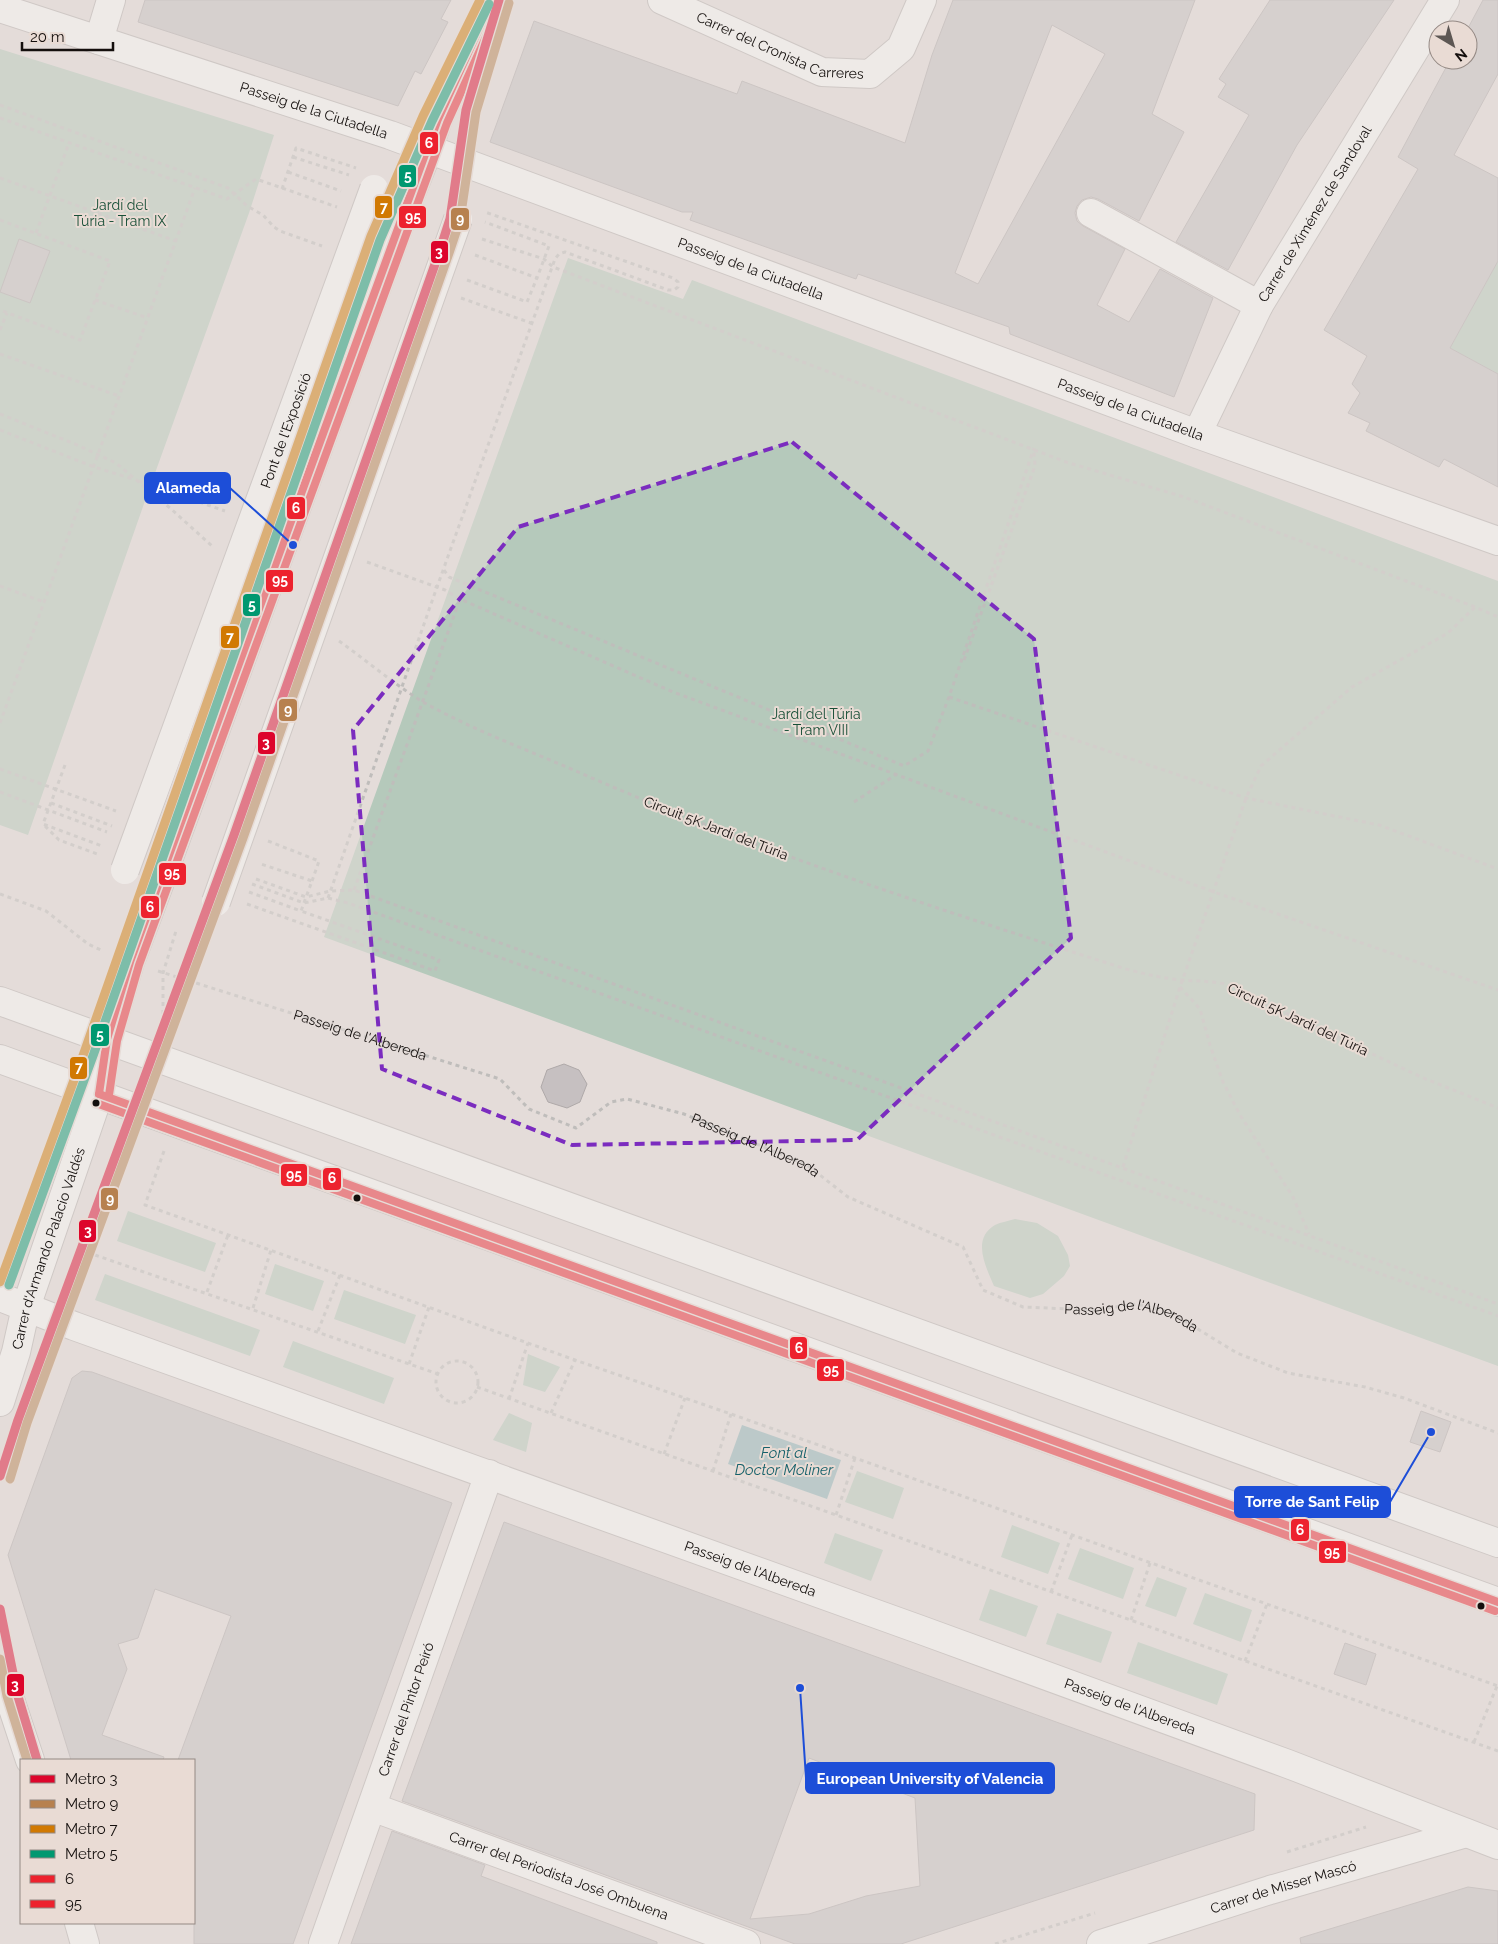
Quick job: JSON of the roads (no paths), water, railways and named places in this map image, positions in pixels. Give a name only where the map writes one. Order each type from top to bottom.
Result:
[{"type":"street","points":[[99,40],[111,0]]},
{"type":"street","points":[[107,1039],[130,962],[438,119],[492,0]]},
{"type":"street","name":"Carrer del Cronista Carreres","points":[[662,0],[822,72],[870,74],[901,48],[922,0]]},
{"type":"street","name":"Carrer de Ximénez de Sandoval","points":[[1197,434],[1259,305],[1445,0]]},
{"type":"street","name":"Passeig de la Ciutadella","points":[[0,8],[380,132],[1197,434],[1498,540]]},
{"type":"street","name":"Pont de l'Exposició","points":[[117,864],[363,178]]},
{"type":"street","points":[[1090,212],[1259,305]]},
{"type":"street","points":[[225,895],[475,217]]},
{"type":"street","points":[[0,1000],[1498,1543]]},
{"type":"street","name":"Carrer d'Armando Palacio Valdés","points":[[0,1402],[4,1381],[16,1352],[26,1307],[99,1094],[107,1039]]},
{"type":"street","points":[[0,1059],[1498,1602]]},
{"type":"street","name":"Passeig de l'Albereda","points":[[0,1297],[1270,1758],[1498,1845]]},
{"type":"street","name":"Carrer del Pintor Peiró","points":[[323,1944],[489,1474]]},
{"type":"street","points":[[0,1669],[30,1759]]},
{"type":"street","name":"Carrer del Periodista José Ombuena","points":[[372,1807],[746,1944]]},
{"type":"street","name":"Carrer de Misser Mascó","points":[[1101,1944],[1270,1890],[1466,1833]]},
{"type":"street","points":[[79,1924],[85,1944]]},
{"type":"water","name":"Font al Doctor Moliner","points":[[742,1425],[841,1460],[827,1499],[728,1464]]},
{"type":"metro line","name":"7","points":[[0,1282],[85,1050],[371,236],[423,116],[480,0]]},
{"type":"metro line","name":"3","points":[[0,1476],[18,1420],[234,835],[440,250],[450,219],[466,110],[499,0]]},
{"type":"metro line","name":"9","points":[[10,1479],[27,1423],[243,838],[449,253],[460,220],[476,112],[509,3]]},
{"type":"metro line","name":"5","points":[[9,1285],[94,1053],[380,240],[432,121],[489,4]]},
{"type":"metro line","name":"3","points":[[0,1609],[17,1693],[37,1759]]},
{"type":"metro line","name":"9","points":[[0,1659],[7,1696],[27,1759]]},
{"type":"place","name":"Alameda","points":[[293,545]]},
{"type":"place","name":"Torre de Sant Felip","points":[[1431,1432]]},
{"type":"place","name":"European University of Valencia","points":[[800,1688]]},
{"type":"park label","name":"Jardí del Túria - Tram IX","points":[[120,214]]},
{"type":"park label","name":"Jardí del Túria - Tram VIII","points":[[816,722]]}]
